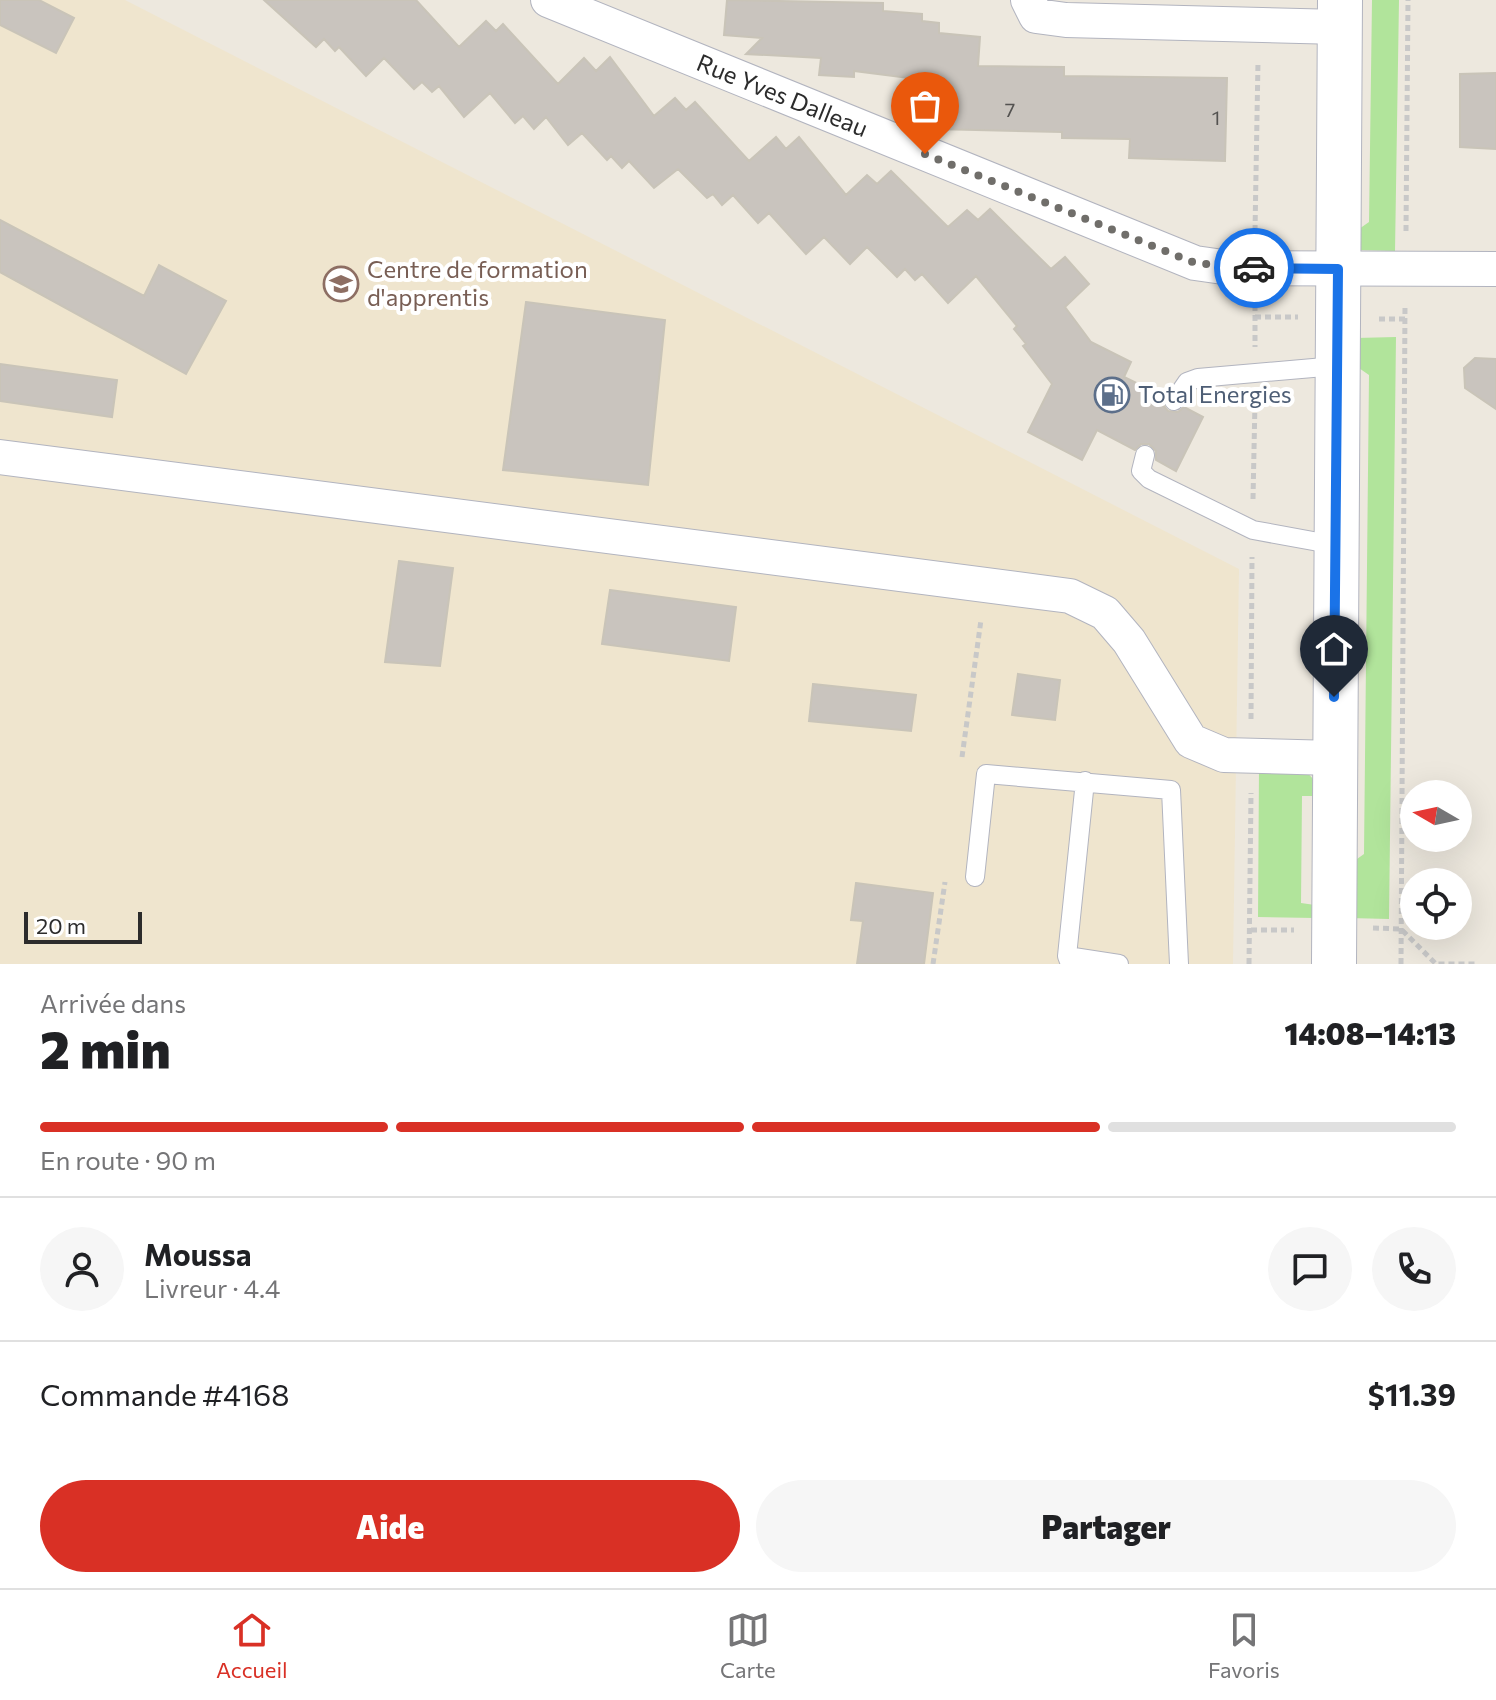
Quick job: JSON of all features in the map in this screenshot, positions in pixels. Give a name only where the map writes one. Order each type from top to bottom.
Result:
[{"type":"street","name":"Rue Yves Dalleau","points":[[548,0],[1195,263],[1254,268],[1496,269]]},
{"type":"street","points":[[1028,0],[1036,16],[1066,20],[1258,23],[1340,13],[1334,758],[1322,947]]},
{"type":"street","points":[[0,457],[1070,596],[1105,613],[1129,641],[1191,741],[1224,755],[1334,758]]},
{"type":"lane","points":[[1174,401],[1187,382],[1336,366]]},
{"type":"lane","points":[[1145,455],[1141,471],[1149,479],[1253,530],[1335,545]]},
{"type":"lane","points":[[975,877],[986,774],[1171,790],[1179,964]]},
{"type":"lane","points":[[1085,781],[1069,960],[1119,964]]},
{"type":"path","points":[[1401,868],[1408,0]]},
{"type":"path","points":[[1249,964],[1258,23]]},
{"type":"path","points":[[1255,317],[1302,317]]},
{"type":"path","points":[[1251,930],[1322,947]]},
{"type":"path","points":[[1401,940],[1401,964]]},
{"type":"path","points":[[1412,940],[1436,964],[1477,964]]},
{"type":"shaded area","name":"Centre de formation d'apprentis","points":[[0,0],[125,0],[1239,569],[1233,964],[0,964]]},
{"type":"green space","points":[[1372,0],[1399,0],[1395,251],[1359,250],[1359,229],[1369,222]]},
{"type":"green space","points":[[1396,337],[1389,919],[1349,918],[1350,864],[1364,854],[1369,375],[1356,366],[1356,338]]},
{"type":"green space","points":[[1259,768],[1303,768],[1314,780],[1314,796],[1302,796],[1301,903],[1315,905],[1315,918],[1258,917]]},
{"type":"building","points":[[0,0],[39,0],[74,18],[56,53],[0,25]]},
{"type":"building","points":[[264,0],[416,0],[459,47],[486,21],[496,31],[503,24],[558,84],[584,58],[596,71],[610,57],[654,116],[675,98],[686,110],[695,102],[749,161],[776,137],[786,149],[799,137],[846,195],[867,175],[877,184],[891,171],[948,227],[967,210],[978,220],[990,209],[1051,269],[1065,257],[1089,284],[1065,307],[1091,342],[1131,362],[1124,377],[1163,396],[1163,405],[1168,411],[1178,412],[1184,407],[1203,417],[1176,471],[1156,460],[1156,451],[1149,444],[1141,444],[1135,450],[1097,430],[1082,460],[1028,432],[1052,384],[1023,346],[1026,344],[1014,329],[1017,326],[976,276],[948,303],[922,274],[915,280],[905,269],[897,277],[867,247],[850,264],[824,237],[806,254],[769,213],[758,223],[733,195],[722,205],[713,194],[707,198],[678,169],[654,188],[629,161],[622,168],[611,156],[607,160],[582,133],[568,145],[546,117],[534,129],[523,116],[515,123],[490,93],[464,117],[439,86],[432,92],[422,82],[414,89],[384,58],[366,76],[339,47],[335,51],[324,39],[316,47]]},
{"type":"building","points":[[727,0],[883,3],[883,11],[922,14],[922,21],[939,23],[939,33],[980,37],[978,66],[1064,67],[1064,76],[1227,78],[1225,161],[1129,158],[1130,139],[1062,138],[1062,132],[934,129],[934,114],[915,113],[917,79],[854,71],[854,77],[819,75],[821,58],[746,54],[762,38],[724,35]]},
{"type":"building","points":[[1496,73],[1496,149],[1460,147],[1460,74]]},
{"type":"building","points":[[0,220],[144,296],[159,265],[226,301],[186,374],[0,272]]},
{"type":"building","points":[[526,302],[665,320],[648,485],[503,470]]},
{"type":"building","points":[[1475,358],[1496,359],[1496,409],[1465,388],[1464,368]]},
{"type":"building","points":[[0,364],[117,380],[112,417],[0,401]]},
{"type":"building","points":[[399,561],[453,568],[440,666],[385,662]]},
{"type":"building","points":[[610,590],[736,607],[729,661],[602,644]]},
{"type":"building","points":[[1018,674],[1060,680],[1055,720],[1012,715]]},
{"type":"building","points":[[813,684],[916,695],[911,731],[809,721]]},
{"type":"building","points":[[856,883],[933,893],[924,964],[857,964],[863,921],[851,920]]},
{"type":"way so far","points":[[925,154],[1195,263],[1254,268]]},
{"type":"place","name":"Centre de formation d'apprentis","points":[[341,284]]},
{"type":"place","name":"Total Energies","points":[[1112,395]]},
{"type":"route","points":[[1254,268],[1338,269],[1334,697]]}]
